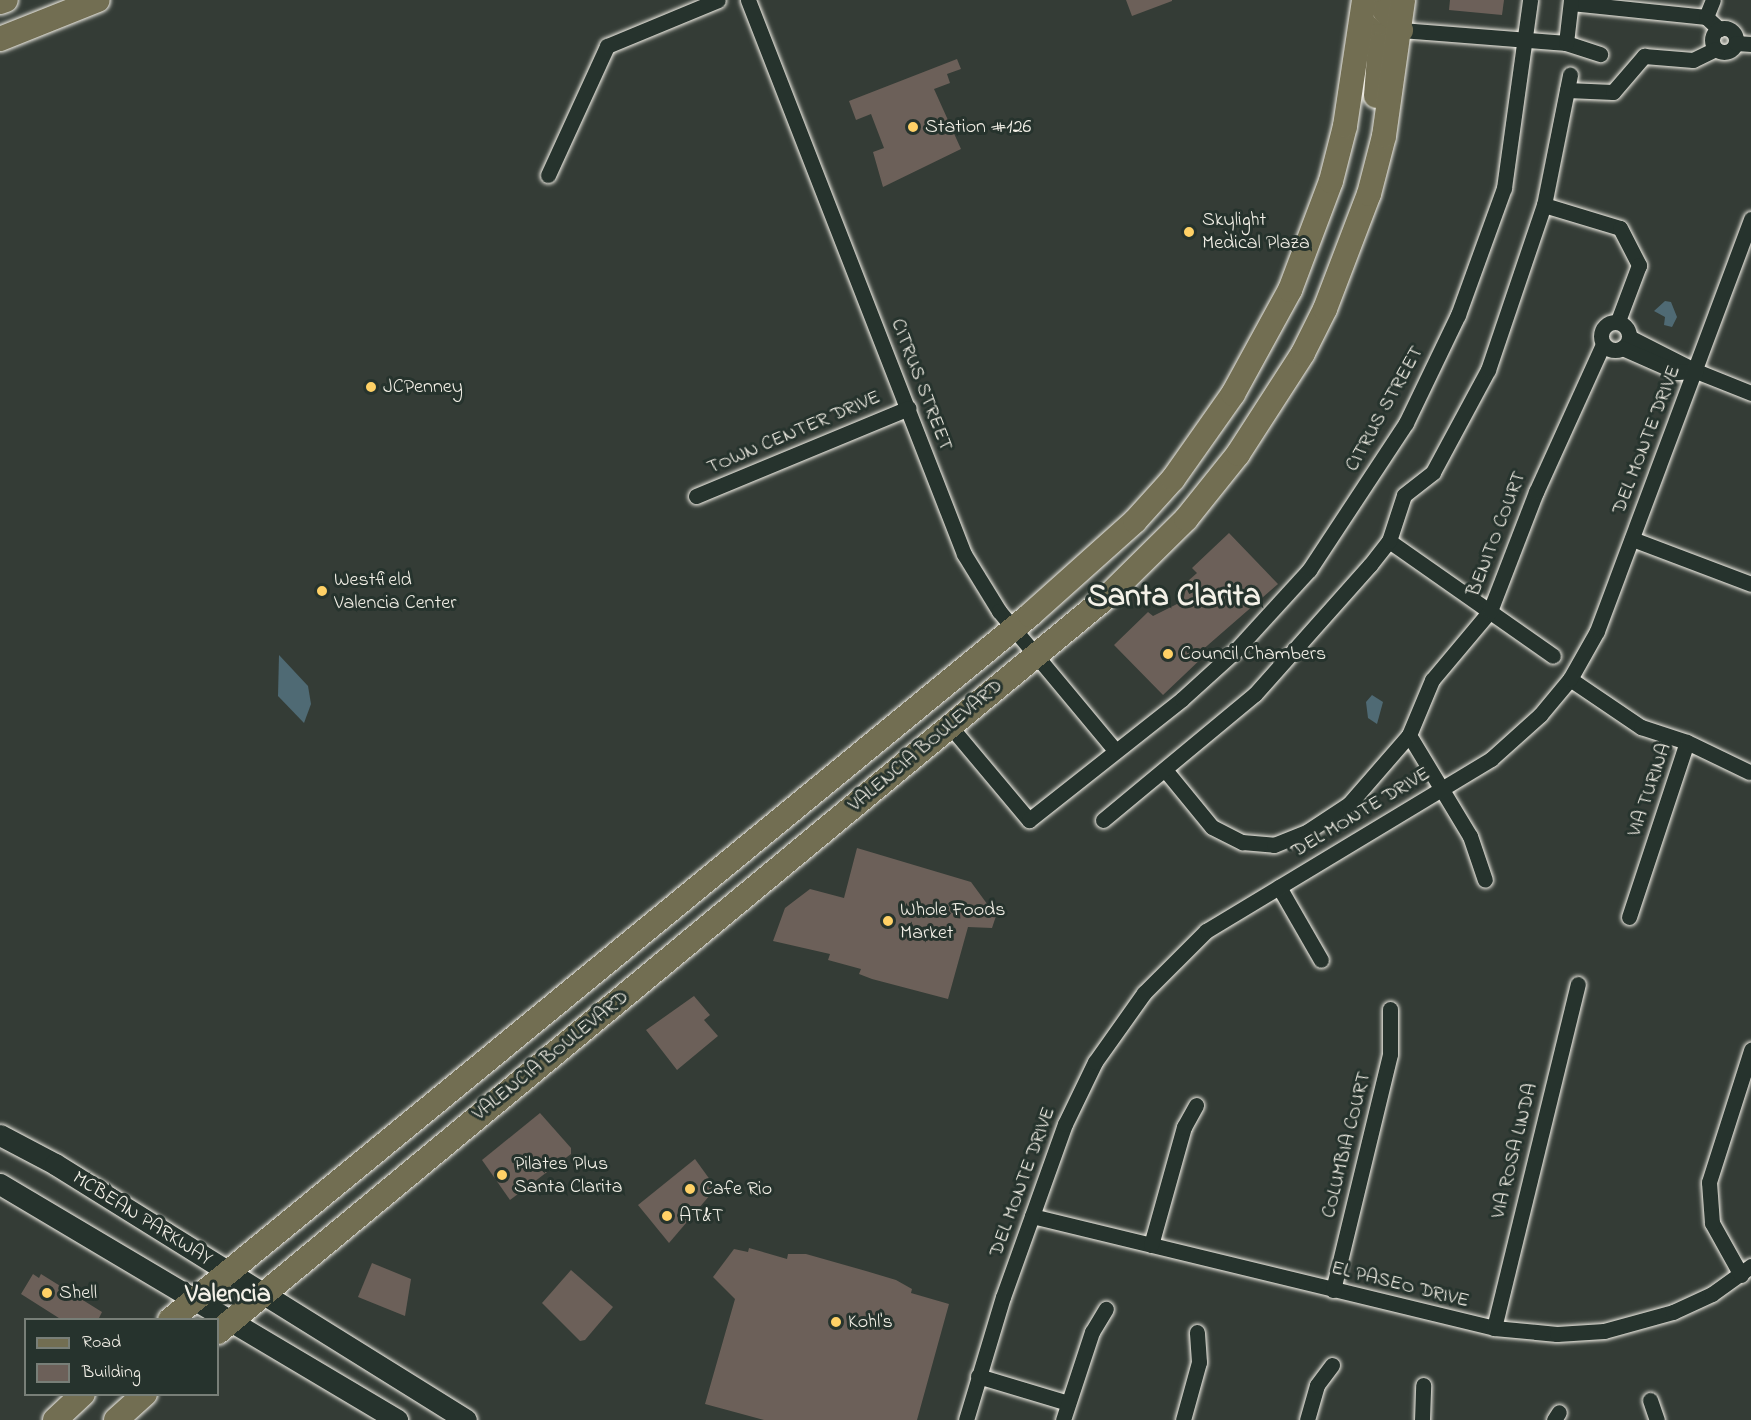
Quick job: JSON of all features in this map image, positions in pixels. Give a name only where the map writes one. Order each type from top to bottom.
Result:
[{"type":"main road","points":[[0,2],[6,0]]},
{"type":"main road","points":[[8,36],[56,0]]},
{"type":"main road","points":[[8,36],[98,0]]},
{"type":"main road","points":[[1386,0],[1385,11],[1401,30]]},
{"type":"main road","name":"VALENCIA BOULEVARD","points":[[223,1327],[1110,594],[1179,526],[1238,454],[1303,353],[1352,243],[1386,126],[1401,30],[1403,0]]},
{"type":"main road","points":[[1363,12],[1380,45],[1376,100],[1386,126]]},
{"type":"main road","name":"VALENCIA BOULEVARD","points":[[172,1318],[1014,629],[1135,521],[1173,479],[1233,394],[1290,290],[1331,181],[1363,12]]},
{"type":"main road","points":[[1179,526],[1188,495],[1247,416],[1244,403],[1233,394]]},
{"type":"main road","name":"MCBEAN PARKWAY","points":[[0,1135],[466,1420]]},
{"type":"main road","name":"MCBEAN PARKWAY","points":[[0,1184],[193,1301],[213,1318]]},
{"type":"main road","name":"MCBEAN PARKWAY","points":[[223,1327],[397,1420]]},
{"type":"main road","points":[[55,1420],[82,1396]]},
{"type":"main road","points":[[116,1420],[144,1396]]},
{"type":"street","points":[[549,175],[607,46],[718,0]]},
{"type":"street","name":"CITRUS STREET","points":[[748,0],[964,554],[1014,629],[1115,750]]},
{"type":"street","name":"CITRUS STREET","points":[[950,726],[1029,820],[1182,699],[1273,612],[1315,561],[1406,423],[1458,315],[1504,188],[1527,39],[1530,0]]},
{"type":"street","points":[[1706,17],[1713,0]]},
{"type":"street","points":[[1103,820],[1166,771],[1255,694],[1389,542],[1404,495],[1433,472],[1488,370],[1544,205],[1568,82],[1613,92],[1644,56],[1693,60],[1716,49],[1727,52],[1743,44],[1734,32],[1719,29],[1706,17],[1571,1],[1566,43]]},
{"type":"street","points":[[1716,49],[1712,38],[1719,29]]},
{"type":"street","points":[[1401,30],[1566,43],[1600,54]]},
{"type":"street","points":[[1544,205],[1620,228],[1638,265],[1618,321],[1625,342]]},
{"type":"street","name":"DEL MONTE DRIVE","points":[[966,1420],[978,1376],[1065,1124],[1095,1062],[1122,1022],[1190,945],[1279,887],[1444,788],[1519,736],[1570,679],[1597,631],[1751,219]]},
{"type":"street","name":"BENITO COURT","points":[[1166,771],[1212,827],[1242,842],[1274,845],[1308,831],[1349,804],[1409,735],[1432,680],[1490,611],[1536,492],[1604,344],[1602,329],[1618,321]]},
{"type":"street","points":[[1604,344],[1625,342],[1751,393]]},
{"type":"street","name":"TOWN CENTER DRIVE","points":[[696,496],[908,408]]},
{"type":"street","points":[[1632,539],[1751,584]]},
{"type":"street","points":[[1389,542],[1553,656]]},
{"type":"street","points":[[1570,679],[1641,727],[1687,742]]},
{"type":"street","points":[[1409,735],[1444,788],[1470,836],[1485,880]]},
{"type":"street","name":"VIA TURINA","points":[[1629,917],[1687,742],[1749,772]]},
{"type":"street","points":[[1279,887],[1321,960]]},
{"type":"street","name":"VIA ROSA LINDA","points":[[1494,1328],[1578,984]]},
{"type":"street","name":"COLUMBIA COURT","points":[[1333,1290],[1390,1054],[1390,1009]]},
{"type":"street","points":[[1746,1270],[1713,1223],[1708,1182],[1751,1050]]},
{"type":"street","points":[[1151,1245],[1184,1127],[1196,1105]]},
{"type":"street","name":"EL PASEO DRIVE","points":[[1032,1216],[1494,1328],[1557,1334],[1640,1323],[1712,1294],[1746,1270]]},
{"type":"street","points":[[1063,1420],[1092,1332],[1106,1309]]},
{"type":"street","points":[[1183,1420],[1199,1362],[1197,1332]]},
{"type":"street","points":[[1307,1420],[1317,1385],[1332,1365]]},
{"type":"street","points":[[978,1376],[1068,1403]]},
{"type":"street","points":[[1422,1420],[1423,1385]]},
{"type":"street","points":[[1650,1400],[1657,1420]]},
{"type":"water","points":[[1665,301],[1671,302],[1677,317],[1672,327],[1664,325],[1665,317],[1654,311]]},
{"type":"water","points":[[279,655],[308,686],[311,704],[304,723],[278,696]]},
{"type":"water","points":[[1372,695],[1383,702],[1377,724],[1368,718],[1366,702]]},
{"type":"building","points":[[1126,0],[1172,0],[1172,1],[1132,16]]},
{"type":"building","points":[[1450,0],[1504,0],[1502,15],[1449,10]]},
{"type":"building","name":"Station #126","points":[[957,59],[961,69],[947,74],[950,83],[934,89],[961,149],[883,187],[873,152],[884,148],[871,114],[856,120],[849,101]]},
{"type":"building","points":[[1229,533],[1278,584],[1200,652],[1204,656],[1163,695],[1114,645],[1148,612],[1153,616],[1183,601],[1188,581],[1197,573],[1192,568]]},
{"type":"building","name":"Whole Foods Market","points":[[857,848],[971,882],[996,916],[992,928],[968,927],[948,999],[872,979],[859,974],[861,969],[828,960],[830,954],[773,941],[785,908],[810,889],[844,898]]},
{"type":"building","points":[[694,996],[710,1015],[704,1020],[718,1036],[677,1070],[646,1030]]},
{"type":"building","points":[[540,1113],[571,1148],[571,1154],[510,1200],[482,1160]]},
{"type":"building","points":[[695,1159],[716,1188],[669,1243],[638,1205]]},
{"type":"building","name":"Kohl's","points":[[749,1248],[787,1259],[788,1254],[806,1254],[896,1280],[912,1289],[911,1293],[949,1304],[917,1420],[764,1420],[705,1404],[735,1299],[713,1277],[734,1249],[748,1252]]},
{"type":"building","points":[[372,1263],[411,1279],[405,1316],[358,1297]]},
{"type":"building","points":[[571,1270],[613,1307],[585,1340],[580,1341],[542,1303]]},
{"type":"building","name":"Shell","points":[[33,1274],[39,1278],[41,1274],[102,1312],[99,1318],[59,1318],[21,1294]]},
{"type":"place","name":"Station #126","points":[[913,127]]},
{"type":"place","name":"Skylight Medical Plaza","points":[[1189,232]]},
{"type":"place","name":"JCPenney","points":[[371,387]]},
{"type":"place","name":"Westfield Valencia Center","points":[[322,591]]},
{"type":"place","name":"Council Chambers","points":[[1168,654]]},
{"type":"place","name":"Whole Foods Market","points":[[888,921]]},
{"type":"place","name":"Pilates Plus Santa Clarita","points":[[502,1175]]},
{"type":"place","name":"Cafe Rio","points":[[690,1189]]},
{"type":"place","name":"AT&T","points":[[667,1216]]},
{"type":"place","name":"Shell","points":[[47,1293]]},
{"type":"place","name":"Kohl's","points":[[836,1322]]},
{"type":"district","name":"Santa Clarita","points":[[1174,598]]},
{"type":"district","name":"Valencia","points":[[228,1296]]}]
